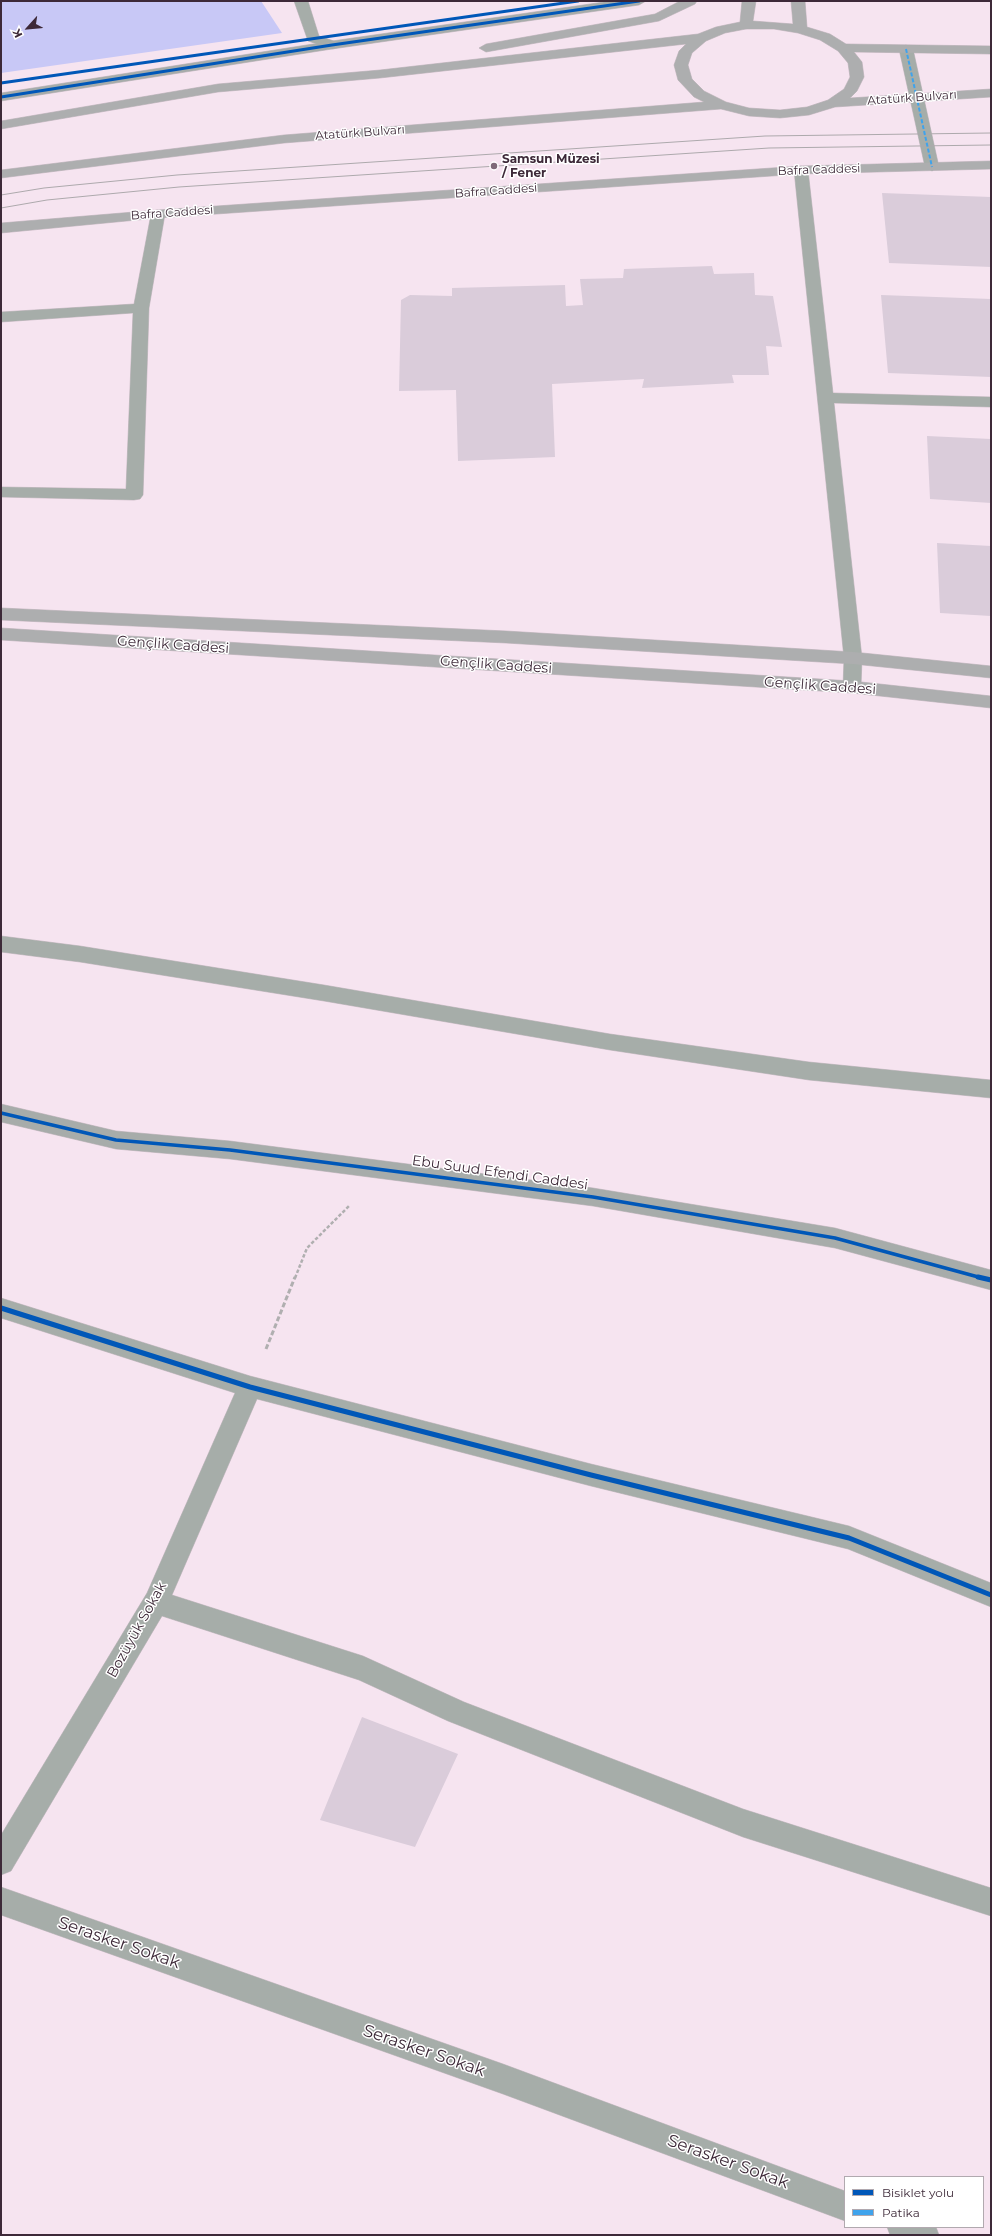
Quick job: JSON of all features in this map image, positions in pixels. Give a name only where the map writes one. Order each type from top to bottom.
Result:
[{"type":"main road","points":[[1,97],[332,45],[639,1]]},
{"type":"main road","points":[[218,88],[467,51],[659,17],[690,1]]},
{"type":"main road","points":[[746,25],[749,1]]},
{"type":"main road","points":[[798,1],[800,29]]},
{"type":"main road","name":"Atatürk Bulvarı","points":[[1,125],[218,88],[380,74],[701,38],[721,30],[746,25],[774,25],[800,29],[825,37],[843,48],[855,62],[857,77],[850,91],[833,103]]},
{"type":"main road","name":"Atatürk Bulvarı","points":[[701,38],[686,50],[681,65],[685,80],[699,94],[721,105],[749,112],[780,114],[809,111],[833,103],[991,93]]},
{"type":"main road","points":[[843,48],[991,50]]},
{"type":"main road","name":"Atatürk Bulvarı","points":[[1,174],[284,139],[721,105]]},
{"type":"main road","name":"Bafra Caddesi","points":[[1,228],[158,214],[801,170],[991,165]]},
{"type":"main road","name":"Gençlik Caddesi","points":[[1,614],[506,637],[854,658],[991,672]]},
{"type":"main road","name":"Gençlik Caddesi","points":[[1,634],[852,687],[991,702]]},
{"type":"main road","name":"Ebu Suud Efendi Caddesi","points":[[1,1113],[116,1140],[230,1150],[387,1169],[593,1197],[835,1238],[991,1280]]},
{"type":"street","points":[[302,1],[312,38],[332,45]]},
{"type":"street","points":[[906,49],[932,167]]},
{"type":"street","points":[[801,170],[854,658],[852,687]]},
{"type":"street","points":[[1,492],[134,496],[141,308],[158,214]]},
{"type":"street","points":[[1,317],[141,308]]},
{"type":"street","points":[[825,398],[991,402]]},
{"type":"street","points":[[1,944],[80,954],[324,992],[610,1042],[809,1071],[991,1089]]},
{"type":"street","points":[[1,1308],[250,1387],[591,1475],[849,1538],[991,1595]]},
{"type":"street","name":"Bozüyük Sokak","points":[[1,1861],[156,1602],[250,1387]]},
{"type":"street","points":[[156,1602],[363,1669],[464,1715],[743,1822],[991,1902]]},
{"type":"street","name":"Serasker Sokak","points":[[1,1901],[504,2079],[844,2206]]},
{"type":"street","points":[[905,2228],[924,2235]]},
{"type":"path","points":[[250,1387],[307,1248],[387,1169]]},
{"type":"shaded area","points":[[1,1],[261,1],[282,33],[1,73]]},
{"type":"building","points":[[882,193],[991,197],[991,267],[889,263]]},
{"type":"building","points":[[712,266],[714,274],[754,273],[755,295],[773,296],[782,347],[766,346],[769,375],[732,375],[734,383],[642,388],[644,379],[552,384],[555,457],[458,461],[456,390],[399,391],[401,300],[410,295],[452,296],[452,288],[565,285],[566,306],[583,305],[580,279],[623,278],[624,269]]},
{"type":"building","points":[[881,295],[991,299],[991,377],[888,373]]},
{"type":"building","points":[[927,436],[991,439],[991,503],[930,499]]},
{"type":"building","points":[[937,543],[991,546],[991,616],[940,613]]},
{"type":"building","points":[[362,1717],[458,1754],[415,1847],[320,1820]]},
{"type":"tram line","points":[[1,195],[44,188],[177,175],[765,136],[991,133]]},
{"type":"tram line","points":[[1,208],[47,200],[179,187],[769,148],[991,145]]},
{"type":"marked path","points":[[906,49],[932,167]]},
{"type":"cycle path","points":[[1,83],[578,1]]},
{"type":"cycle path","points":[[1,97],[332,45],[639,1]]},
{"type":"cycle path","points":[[1,1113],[116,1140],[230,1150],[387,1169],[593,1197],[835,1238],[991,1280]]},
{"type":"cycle path","points":[[1,1308],[250,1387],[591,1475],[849,1538],[991,1595]]},
{"type":"place","name":"Samsun Müzesi / Fener","points":[[494,166]]}]
